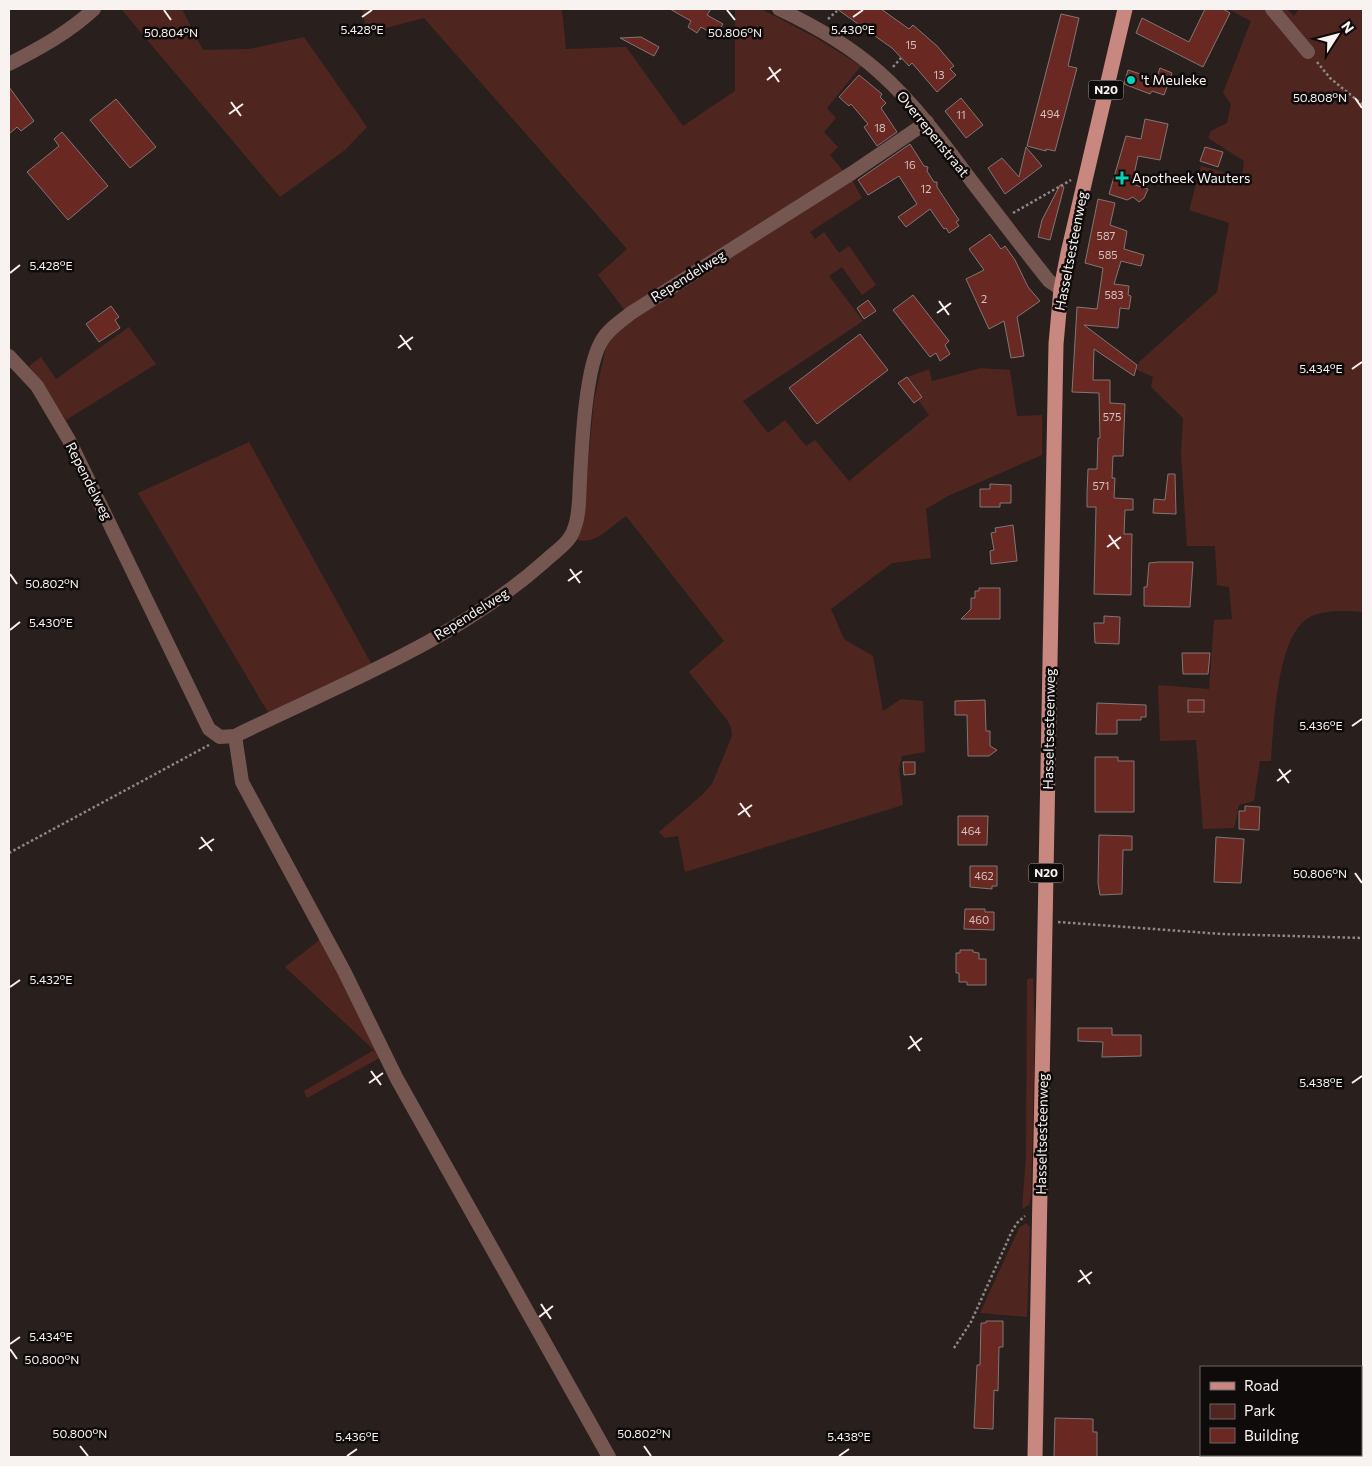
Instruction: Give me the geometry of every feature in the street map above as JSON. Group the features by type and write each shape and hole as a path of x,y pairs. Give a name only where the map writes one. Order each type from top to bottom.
{"main road":[{"name":"Hasseltsesteenweg","path":"1035,1457 1056,344 1061,289 1125,9"}],"street":[{"path":"9,64 72,29 94,9"},
{"name":"Overrepenstraat","path":"779,9 821,29 859,56 890,82 927,122 1049,281 1061,289"},
{"path":"1272,9 1308,52"},
{"name":"Rependelweg","path":"9,356 37,386 69,440 209,729 220,737 235,736 385,665 480,611 529,575 566,542 574,530 578,509 588,394 600,342 609,330 631,313 852,173 927,122"},
{"path":"235,736 242,782 344,971 397,1079 609,1457"}],"path":[{"path":"827,20 837,11"},
{"path":"1308,52 1330,78 1363,105"},
{"path":"893,67 901,58"},
{"path":"1001,220 1087,171"},
{"path":"9,853 220,737"},
{"path":"1046,922 1222,934 1363,938"},
{"path":"954,1348 971,1322 1017,1222 1040,1208"}],"green space":[{"path":"121,9 182,9 203,50 249,49 304,37 367,127 345,150 280,197"},
{"path":"362,9 562,9 566,49 626,47 683,126 735,91 735,9 761,9 815,37 861,66 827,108 836,118 824,132 838,147 830,155 844,172 626,312 598,275 627,249 424,18 367,33"},
{"path":"1228,9 1287,9 1294,16 1299,9 1363,9 1363,612 1336,611 1316,614 1299,627 1290,642 1279,683 1271,761 1260,761 1254,801 1239,805 1234,828 1203,829 1196,740 1160,741 1158,685 1209,689 1214,620 1232,619 1229,587 1217,585 1215,546 1187,546 1181,454 1183,418 1151,387 1153,377 1137,370 1139,362 1217,292 1229,223 1189,210 1201,166 1242,177 1244,161 1208,138 1211,131 1227,123 1231,104 1223,93 1251,21"},
{"path":"851,178 862,198 810,232 815,239 824,232 839,253 849,246 876,285 862,295 842,267 829,276 863,321 743,401 768,433 785,420 806,446 815,440 849,481 929,415 903,379 929,369 932,381 981,368 1010,370 1017,416 1042,415 1042,455 948,496 926,509 931,558 892,563 831,609 844,639 873,656 883,711 901,699 923,701 925,752 902,756 899,768 903,805 685,872 678,836 665,838 659,832 712,784 732,736 731,727 727,720 689,672 724,641 626,516 596,538 583,541 576,539 583,518 594,400 606,348 611,337 622,326"},
{"path":"129,327 156,364 66,420 29,366 41,357 56,379"},
{"path":"249,442 373,667 269,714 138,493"},
{"path":"322,938 383,1056 307,1098 304,1091 374,1050 285,967"},
{"path":"1033,978 1035,1032 1031,1197 1029,1205 1022,1209 1026,1157 1027,979"},
{"path":"1026,1223 1030,1227 1027,1317 980,1313 1019,1228"}],"building":[{"path":"670,9 711,9 707,15 723,24 716,36 701,27 697,33 688,27 691,21"},
{"path":"837,9 881,9 909,29 913,25 937,46 954,66 950,69 956,75 937,92 912,63 909,66 892,48"},
{"path":"1205,9 1223,9 1230,13 1203,67 1136,33 1142,18 1189,42"},
{"path":"1061,14 1079,18 1068,66 1077,68 1055,151 1046,149 1046,151 1027,146"},
{"path":"641,37 659,47 654,56 620,38"},
{"path":"1160,68 1172,73 1164,95 1152,91 1150,94 1124,84 1128,70 1156,79"},
{"path":"859,75 882,94 880,97 886,103 881,108 897,132 877,146 864,127 868,124 851,104 849,106 839,97"},
{"path":"9,87 34,121 21,131 17,127 9,134"},
{"path":"961,98 983,125 966,138 945,111"},
{"path":"116,99 156,147 130,168 90,120"},
{"path":"1145,119 1168,124 1160,160 1138,156 1132,184 1148,189 1144,198 1139,202 1133,197 1127,200 1109,194 1126,136 1141,139"},
{"path":"62,132 108,186 68,220 27,172 59,146 54,139"},
{"path":"910,144 924,166 928,167 927,171 934,182 937,182 937,187 959,220 956,222 959,226 949,233 930,209 906,227 898,217 917,204 899,176 868,195 858,180"},
{"path":"1026,147 1042,166 1005,194 988,168 1002,158 1019,177"},
{"path":"1205,147 1223,152 1218,167 1200,161"},
{"path":"1060,185 1064,187 1050,240 1038,237 1042,220"},
{"path":"1098,199 1115,203 1110,225 1127,231 1124,249 1144,255 1141,266 1121,261 1114,284 1129,286 1128,295 1131,296 1129,309 1120,308 1118,328 1084,325 1137,365 1134,376 1094,349 1093,380 1110,380 1110,403 1125,404 1123,456 1113,456 1112,478 1115,478 1114,498 1133,499 1133,510 1125,510 1124,534 1132,534 1131,595 1094,594 1096,507 1087,507 1087,493 1088,469 1097,469 1098,438 1100,438 1099,393 1072,392 1077,307 1097,309 1103,268 1085,263"},
{"path":"990,234 1001,249 1005,246 1015,260 1028,287 1040,301 1017,317 1024,356 1011,358 1004,321 989,329 966,279 984,270 969,249"},
{"path":"913,295 949,341 945,345 950,354 940,361 936,353 930,357 893,310"},
{"path":"868,300 876,311 864,319 857,308"},
{"path":"111,306 119,317 115,320 120,328 99,342 86,324"},
{"path":"860,334 888,370 817,424 789,388"},
{"path":"907,377 922,397 914,403 898,383"},
{"path":"1168,474 1175,474 1176,514 1153,513 1154,499 1165,500"},
{"path":"990,484 1011,485 1011,503 1000,503 1000,507 980,507 980,489 990,489"},
{"path":"1013,525 1017,561 991,564 990,551 994,550 991,533 996,532 995,528"},
{"path":"1193,562 1190,607 1144,606 1144,587 1147,587 1149,563"},
{"path":"979,588 1000,588 1000,619 961,619 971,609 971,598 975,598 975,591 979,591"},
{"path":"1104,616 1120,617 1119,644 1095,643 1094,623 1104,623"},
{"path":"1182,653 1210,653 1208,674 1183,674"},
{"path":"985,700 986,731 990,731 990,746 997,750 989,756 968,756 967,715 955,715 955,701"},
{"path":"1188,700 1204,700 1204,712 1188,712"},
{"path":"1097,703 1146,705 1146,717 1141,717 1141,720 1117,720 1117,734 1096,734"},
{"path":"1095,757 1118,757 1118,761 1134,761 1134,812 1095,812"},
{"path":"903,762 915,762 915,774 904,775"},
{"path":"1245,806 1260,807 1259,830 1239,829 1239,811 1245,811"},
{"path":"958,816 988,816 987,845 958,845"},
{"path":"1099,835 1132,836 1132,850 1123,850 1122,894 1100,895 1098,883"},
{"path":"1216,837 1244,839 1241,883 1214,882"},
{"path":"970,866 997,866 997,886 992,886 992,889 970,887"},
{"path":"965,909 985,909 985,912 994,912 994,930 964,929"},
{"path":"960,950 973,950 973,952 979,953 979,959 986,959 986,985 967,985 967,982 959,982 959,973 956,973 956,953 960,953"},
{"path":"1078,1028 1112,1028 1112,1035 1141,1035 1141,1056 1102,1057 1103,1042 1078,1041"},
{"path":"986,1321 1003,1321 1003,1347 999,1347 998,1391 994,1390 993,1429 974,1428 977,1365 980,1365 981,1323 986,1323"},
{"path":"1055,1418 1093,1419 1093,1432 1097,1432 1097,1457 1054,1457"}],"place":[{"name":"'t Meuleke","path":"1131,80"},
{"name":"Apotheek Wauters","path":"1122,178"}]}
